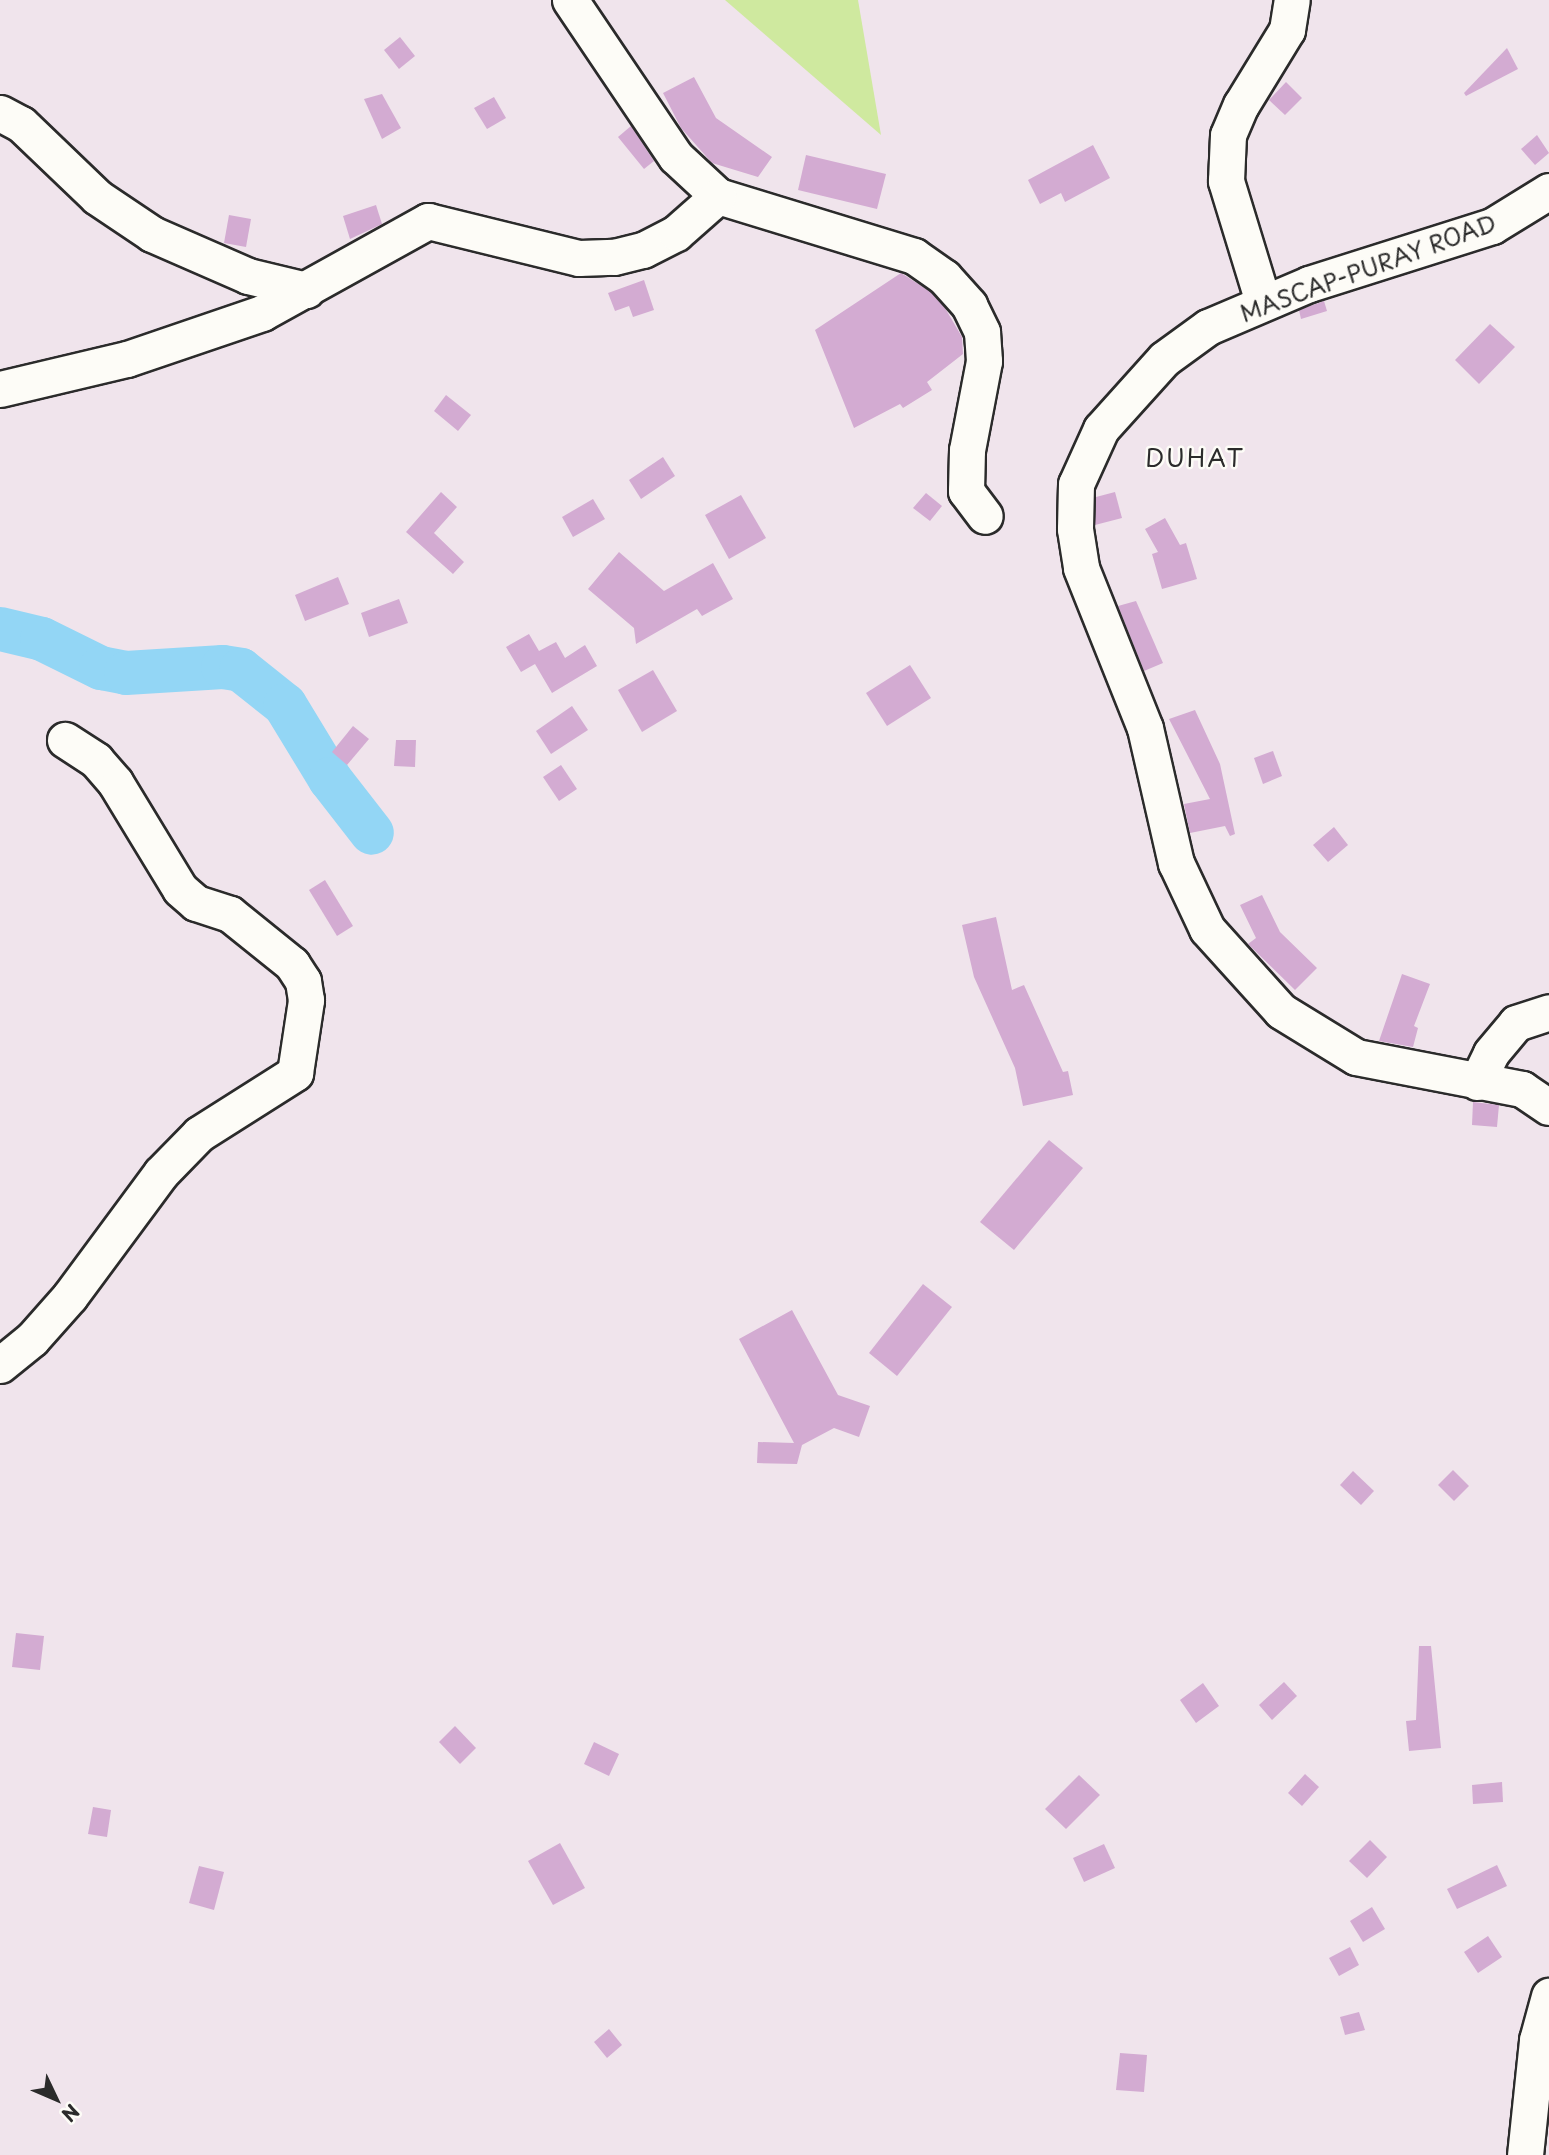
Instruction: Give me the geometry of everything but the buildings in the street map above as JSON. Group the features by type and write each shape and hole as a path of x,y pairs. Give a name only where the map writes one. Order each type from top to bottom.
{"street":[{"path":"570,0 676,157 718,196 914,256 944,277 969,305 982,332 984,361 967,450 966,492 985,516"},
{"path":"1263,302 1227,181 1228,135 1287,30 1292,0"},
{"path":"0,113 21,124 97,198 152,234 248,276 306,290"},
{"name":"MASCAP-PURAY ROAD","path":"1549,191 1492,226 1263,302 1208,327 1164,359 1101,429 1076,484 1075,529 1081,568 1146,728 1176,863 1207,929 1281,1011 1356,1057 1522,1089 1549,1107"},
{"path":"0,389 127,359 262,313 428,220 579,258 614,257 643,250 676,233 718,196"},
{"path":"0,1365 32,1339 71,1296 161,1173 199,1134 295,1073 306,1000 303,981 292,964 230,914 196,903 180,889 115,782 96,760 65,740"},
{"path":"1477,1082 1491,1053 1516,1023 1549,1012"},
{"path":"1525,2155 1538,2040 1549,1996"}],"green space":[{"path":"725,0 858,0 881,135"}],"waterway":[{"path":"0,629 42,639 101,668 126,673 223,667 241,670 285,705 330,779 372,833"}],"district":[{"name":"DUHAT","path":"1195,458"}]}
